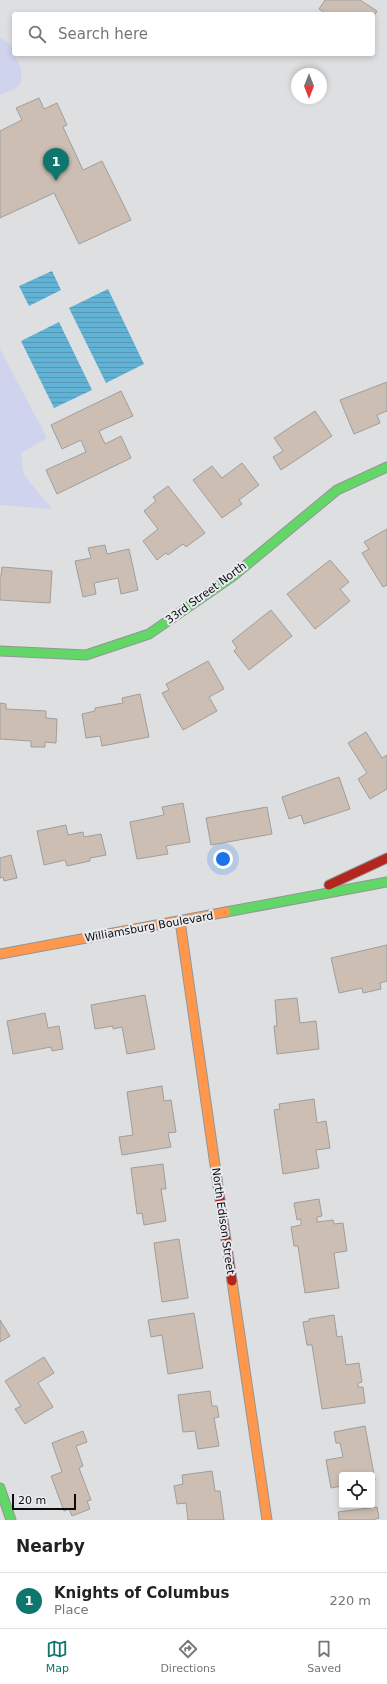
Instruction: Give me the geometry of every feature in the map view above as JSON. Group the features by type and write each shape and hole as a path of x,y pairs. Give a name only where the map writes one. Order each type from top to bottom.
{"street":[{"name":"33rd Street North","path":"0,651 86,655 150,634 233,576 337,490 387,467"},
{"name":"Williamsburg Boulevard","path":"297,900 387,858"},
{"name":"Williamsburg Boulevard","path":"0,954 297,900 387,882"},
{"name":"North Edison Street","path":"180,921 267,1520"},
{"path":"0,1488 11,1520"}],"shaded area":[{"path":"0,38 10,44 12,49 12,56 15,56 21,69 21,83 16,88 0,95"},
{"path":"0,349 47,438 21,453 24,475 52,509 0,505"}],"water":[{"path":"52,271 61,290 29,306 19,286"},
{"path":"108,289 144,364 106,383 69,308"},
{"path":"59,322 92,390 54,408 21,341"}],"building":[{"path":"325,0 360,0 377,11 375,14 375,12 324,12 319,9"},
{"path":"39,98 44,109 57,103 67,125 63,127 83,170 102,161 131,220 79,244 54,193 0,218 0,131 22,120 16,108"},
{"path":"387,382 387,411 377,415 380,423 354,434 340,400"},
{"path":"121,391 133,416 99,431 105,444 121,436 131,458 57,494 46,470 86,452 81,440 62,449 51,425"},
{"path":"315,411 332,436 281,470 273,457 283,451 274,438"},
{"path":"242,463 259,485 239,500 242,504 222,518 193,480 212,466 222,478"},
{"path":"168,486 205,533 186,547 183,544 168,555 166,553 157,560 143,541 158,529 144,511 156,501 153,497"},
{"path":"387,529 387,585 383,587 362,553 369,549 364,542"},
{"path":"105,545 107,554 129,549 138,590 121,594 118,578 94,583 96,594 83,597 75,561 91,558 88,548"},
{"path":"330,560 349,582 340,589 350,601 315,629 287,594"},
{"path":"2,567 52,571 50,603 0,600 0,576"},
{"path":"271,610 292,636 249,670 234,651 237,648 232,641"},
{"path":"208,661 224,689 209,697 217,711 183,730 162,693 169,690 166,684"},
{"path":"140,694 149,737 102,746 100,736 86,738 82,714 95,711 95,708 123,703 122,698"},
{"path":"0,703 6,704 6,709 46,711 46,718 57,719 56,743 45,742 45,747 31,747 31,741 0,739"},
{"path":"366,732 382,758 387,755 387,789 370,799 358,779 367,773 348,743"},
{"path":"339,777 350,809 304,824 301,815 289,819 282,797"},
{"path":"183,803 190,842 166,846 168,854 137,859 130,822 164,815 162,807"},
{"path":"267,807 272,834 211,845 206,818"},
{"path":"66,825 68,835 83,832 84,837 101,834 106,855 90,858 90,861 67,866 65,860 44,865 37,831"},
{"path":"11,855 17,878 4,881 3,877 0,878 0,858"},
{"path":"387,945 387,981 380,983 381,989 363,993 362,988 339,993 331,958"},
{"path":"145,995 155,1049 127,1054 122,1027 113,1029 113,1026 95,1029 91,1005"},
{"path":"297,998 300,1023 316,1021 319,1049 277,1054 274,1026 277,1026 275,1000"},
{"path":"45,1013 48,1028 59,1026 63,1049 52,1051 51,1047 13,1054 7,1021"},
{"path":"162,1086 164,1101 171,1100 176,1132 168,1133 171,1147 122,1155 119,1137 133,1135 127,1092"},
{"path":"314,1099 317,1123 326,1121 330,1148 316,1150 319,1168 283,1174 274,1110 280,1109 279,1104"},
{"path":"163,1164 166,1189 161,1189 166,1221 144,1225 142,1213 137,1214 131,1168"},
{"path":"319,1199 322,1216 317,1217 317,1222 333,1220 334,1224 343,1223 347,1251 334,1253 339,1288 305,1293 298,1246 294,1246 291,1227 301,1225 301,1219 297,1220 294,1203"},
{"path":"179,1239 188,1298 162,1302 154,1243"},
{"path":"194,1313 203,1368 168,1374 162,1335 151,1337 148,1320"},
{"path":"334,1315 337,1337 342,1336 346,1365 359,1363 362,1382 358,1383 358,1387 363,1387 365,1403 322,1409 312,1345 307,1345 303,1322 309,1321 309,1319"},
{"path":"0,1320 10,1336 0,1342"},
{"path":"44,1357 54,1373 38,1383 53,1407 25,1424 15,1409 21,1406 5,1381"},
{"path":"210,1391 212,1406 217,1406 219,1417 214,1418 219,1446 198,1449 195,1431 183,1432 178,1395"},
{"path":"365,1426 374,1472 339,1472 339,1487 331,1488 326,1460 343,1457 340,1443 336,1443 334,1432"},
{"path":"83,1431 87,1442 76,1446 83,1466 79,1468 91,1500 87,1501 90,1509 72,1516 69,1509 64,1511 51,1476 62,1472 52,1443"},
{"path":"212,1471 215,1491 220,1491 224,1520 188,1520 186,1503 177,1504 174,1486 183,1484 182,1475"},
{"path":"377,1507 379,1518 372,1520 339,1520 338,1512"}],"traffic: fast":[{"path":"0,651 86,655 149,634 233,576 337,490 387,467"},
{"path":"226,912 387,882"},
{"path":"0,1488 11,1520"}],"traffic: slow":[{"path":"0,954 226,912"},
{"path":"180,921 217,1179"},
{"path":"232,1281 267,1520"}],"traffic: jam":[{"path":"329,885 387,858"},
{"path":"217,1179 232,1281"}],"place":[{"name":"Knights of Columbus","path":"56,181"}]}
